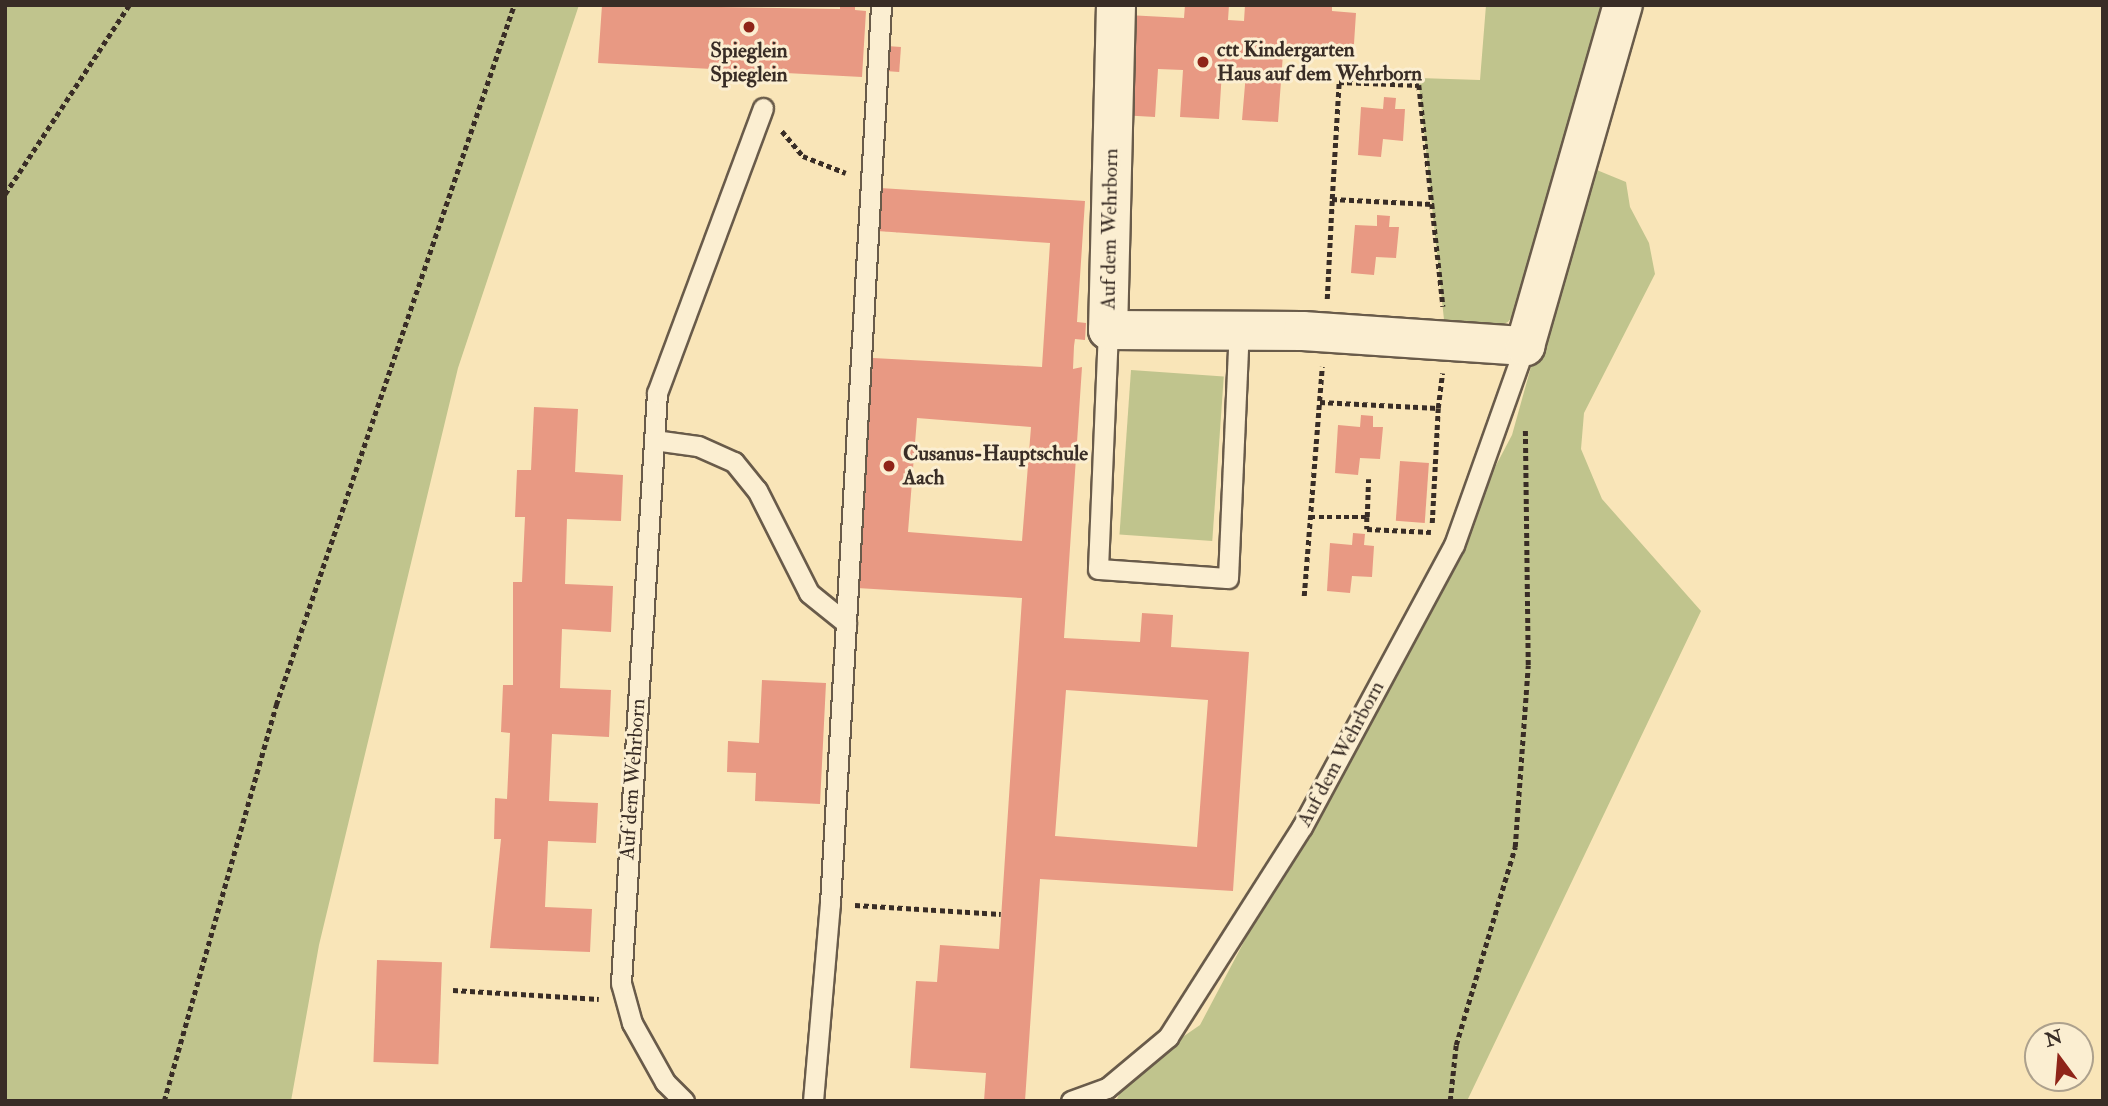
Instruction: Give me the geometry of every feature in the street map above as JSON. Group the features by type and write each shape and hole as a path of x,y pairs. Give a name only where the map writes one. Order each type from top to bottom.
{"street":[{"name":"Auf dem Wehrborn","path":"1116,5 1108,330 1239,330 1525,346 1623,5"}],"lane":[{"path":"813,1101 830,904 873,184 881,5"},
{"name":"Auf dem Wehrborn","path":"684,1101 665,1082 624,1000 621,983 657,393 763,108"},
{"path":"1108,330 1098,569 1228,578 1239,330"},
{"name":"Auf dem Wehrborn","path":"1071,1101 1107,1088 1168,1037 1302,827 1454,545 1525,346"},
{"path":"654,440 698,446 734,462 757,490 809,593 846,623"}],"path":[{"path":"5,194 129,5"},
{"path":"164,1101 276,705 514,5"},
{"path":"1332,199 1339,82 1419,85 1432,204"},
{"path":"763,108 803,156 873,184"},
{"path":"1368,479 1367,529 1431,532 1438,408"},
{"path":"1450,1101 1456,1045 1515,847 1528,665 1525,415"},
{"path":"1310,517 1367,517"},
{"path":"830,904 1002,914"},
{"path":"453,990 624,1000"}],"green space":[{"path":"5,5 579,5 458,368 319,945 291,1101 5,1101"},
{"path":"1486,5 1606,5 1520,307 1508,322 1486,332 1445,329 1419,78 1480,80"},
{"path":"1587,166 1626,182 1630,207 1649,243 1655,274 1584,413 1581,449 1602,499 1701,611 1467,1101 1116,1101 1129,1074 1200,1025 1512,435"},
{"path":"1131,370 1224,376 1212,541 1119,535"}],"building":[{"path":"602,5 840,9 840,5 855,5 855,10 866,11 862,77 598,63"},
{"name":"ctt Kindergarten Haus auf dem Wehrborn","path":"1185,5 1229,5 1228,20 1244,21 1245,5 1332,5 1332,11 1356,13 1353,59 1283,54 1278,122 1242,120 1246,73 1222,71 1219,119 1180,117 1183,70 1158,69 1155,117 1120,115 1127,15 1184,18"},
{"path":"887,46 901,47 899,72 885,71"},
{"path":"1384,97 1396,98 1395,109 1405,109 1403,141 1383,139 1381,157 1358,155 1361,107 1383,109"},
{"path":"880,188 1085,201 1077,322 1086,323 1085,340 1075,339 1074,346 1073,369 1082,367 1064,638 1140,642 1142,613 1173,615 1171,647 1249,652 1233,891 1040,879 1025,1101 984,1101 986,1073 910,1068 916,981 937,982 940,945 999,949 1022,598 857,588 873,358 1042,367 1050,243 877,231","holes":["917,418 1031,427 1022,541 908,532","1066,690 1208,700 1197,847 1055,836"]},
{"path":"1377,215 1390,216 1389,227 1399,227 1396,258 1376,257 1374,275 1351,273 1355,225 1377,226"},
{"path":"534,407 578,409 575,472 623,475 621,521 567,519 565,584 613,586 611,632 562,629 560,688 611,690 609,737 552,734 549,801 598,803 596,843 548,841 545,907 592,909 590,952 490,948 501,839 494,839 495,798 507,799 510,733 501,732 503,685 513,685 513,582 522,582 525,517 515,517 517,470 531,470"},
{"path":"1361,415 1373,416 1373,427 1383,427 1380,459 1360,458 1358,475 1335,473 1338,425 1360,427"},
{"path":"1400,461 1429,463 1425,523 1396,521"},
{"path":"1353,533 1365,534 1364,545 1374,546 1372,577 1352,576 1350,593 1327,591 1330,543 1352,545"},
{"path":"762,680 826,683 820,804 755,801 756,773 727,772 728,741 759,743"},
{"path":"377,960 442,962 438,1064 373,1062"}],"place":[{"name":"Spieglein Spieglein","path":"749,27"},
{"name":"ctt Kindergarten Haus auf dem Wehrborn","path":"1203,62"},
{"name":"Cusanus-Hauptschule Aach","path":"889,466"}]}
